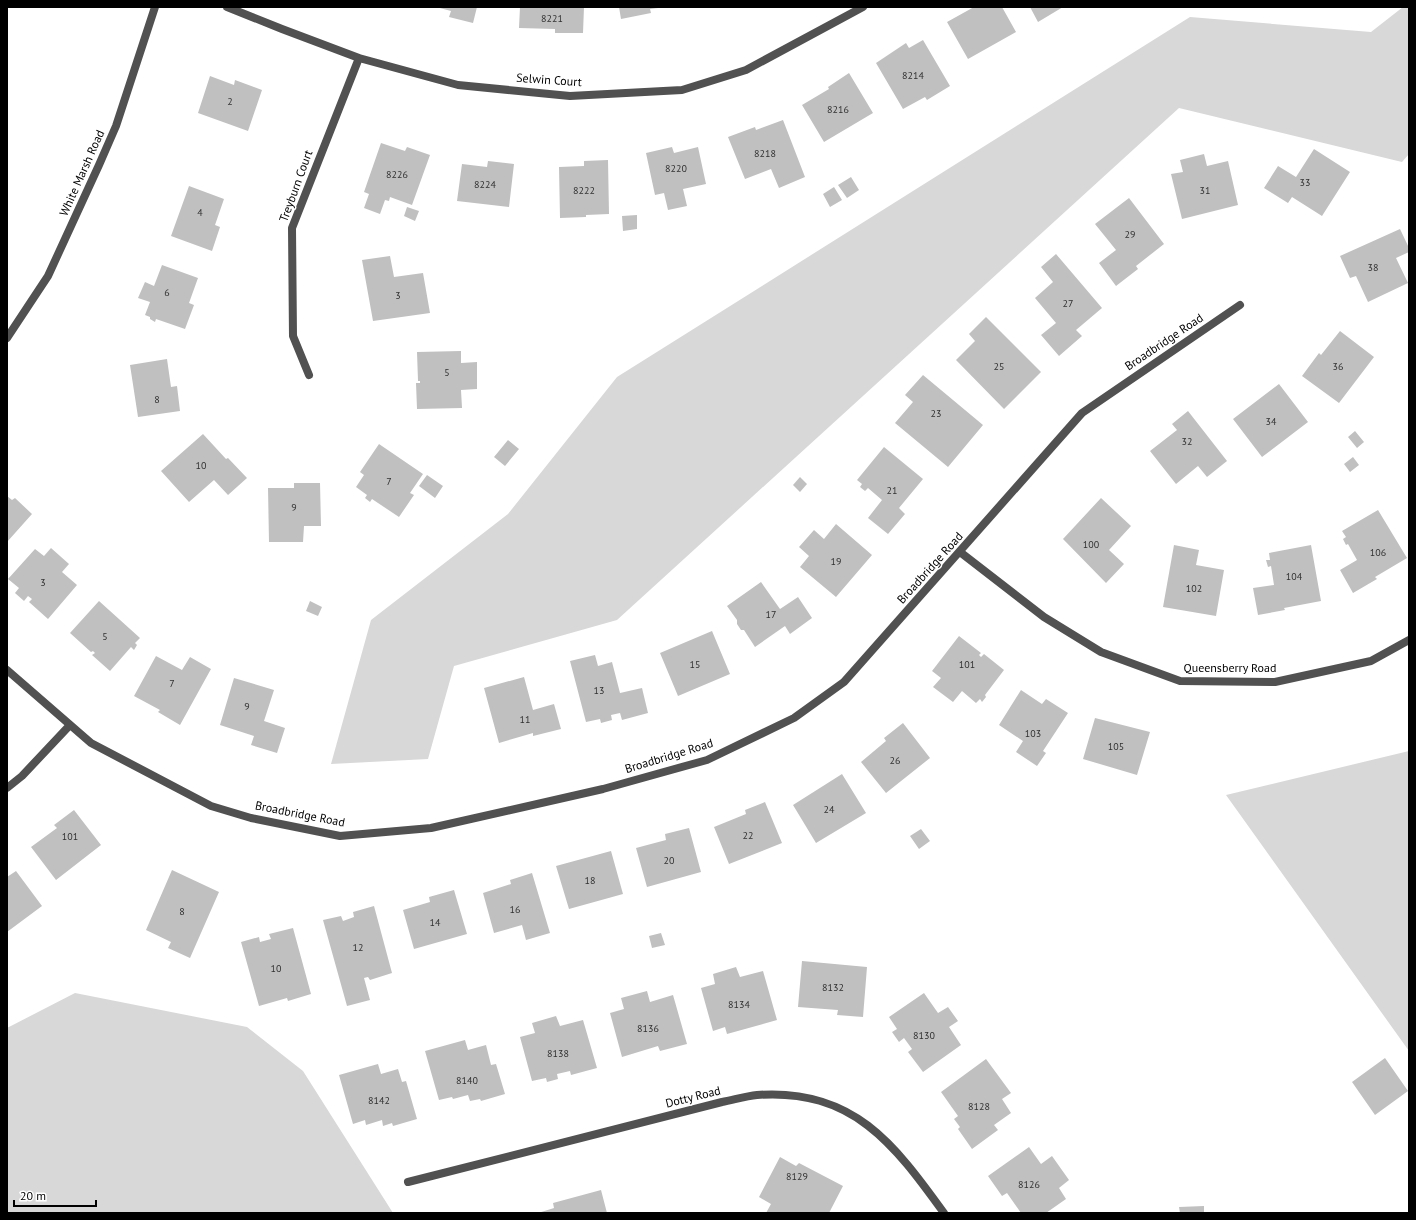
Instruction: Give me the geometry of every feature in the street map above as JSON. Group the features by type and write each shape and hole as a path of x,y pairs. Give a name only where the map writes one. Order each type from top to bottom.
{"street":[{"name":"White Marsh Road","path":"7,338 48,276 99,165 116,126 155,7"},
{"name":"Selwin Court","path":"227,7 359,58 458,85 570,96 682,90 746,70 863,7"},
{"name":"Treyburn Court","path":"310,374 293,336 292,228 359,58"},
{"name":"Broadbridge Road","path":"7,670 91,743 211,806 244,816 340,836 431,828 603,789 707,760 794,718 844,682 1082,413 1240,305"},
{"name":"Queensberry Road","path":"960,552 1044,617 1101,652 1180,681 1275,682 1371,661 1409,640"},
{"path":"7,788 22,776 70,725"},
{"name":"Dotty Road","path":"408,1182 722,1102 757,1095 790,1096 822,1101 847,1112 869,1126 890,1145 915,1173 944,1213"}],"shaded area":[{"path":"1403,7 1409,7 1409,154 1402,162 1179,108 617,620 454,666 428,759 331,764 371,620 508,514 617,377 1190,17 1371,32"},
{"path":"1409,751 1409,1051 1226,795"},
{"path":"75,993 247,1027 303,1071 393,1213 7,1213 7,1028"}],"building":[{"path":"436,7 477,7 473,23 449,17 451,11"},
{"path":"520,7 584,7 583,33 555,33 555,29 519,28"},
{"path":"619,7 658,8 650,9 651,13 621,19"},
{"path":"974,7 1002,7 1016,32 968,59 947,22"},
{"path":"1030,7 1063,7 1038,22"},
{"path":"923,40 950,86 927,100 925,97 903,109 876,63 906,43 909,48"},
{"path":"849,73 873,113 824,142 802,105 829,89 828,87"},
{"path":"210,76 234,85 235,80 262,90 248,131 198,113"},
{"path":"783,120 805,177 779,188 771,169 745,179 728,137 755,127 756,130"},
{"path":"381,143 405,151 407,147 430,155 412,205 390,197 389,201 385,200 380,214 364,208 369,194 364,192"},
{"path":"672,147 674,153 698,147 706,184 683,189 687,206 668,210 664,193 655,195 646,153"},
{"path":"1314,149 1350,172 1322,216 1292,197 1288,203 1264,188 1278,166 1296,177"},
{"path":"1204,154 1207,166 1228,161 1238,205 1182,219 1171,174 1183,172 1180,160"},
{"path":"608,160 609,214 560,218 559,167 584,166 584,161"},
{"path":"488,161 514,164 509,207 457,201 462,164 487,167"},
{"path":"851,177 859,190 847,198 838,185"},
{"path":"189,186 224,199 215,225 220,227 212,251 171,236"},
{"path":"834,187 842,200 830,207 823,194"},
{"path":"1129,198 1164,244 1136,266 1138,269 1116,286 1099,263 1116,250 1095,224"},
{"path":"407,207 419,211 415,221 404,216"},
{"path":"637,215 637,229 623,231 622,216"},
{"path":"1400,229 1409,248 1409,252 1396,258 1408,283 1368,302 1356,276 1350,278 1340,256"},
{"path":"1056,254 1102,308 1076,330 1082,336 1059,356 1041,335 1056,323 1035,298 1053,282 1041,267"},
{"path":"390,256 394,277 423,273 430,313 373,321 362,260"},
{"path":"162,265 198,278 189,303 194,305 185,329 156,319 155,322 150,319 150,317 145,315 150,302 138,298 145,282 154,286"},
{"path":"986,317 1041,372 1004,409 956,360 975,341 969,334"},
{"path":"1340,331 1374,357 1339,403 1302,376 1319,353 1321,355"},
{"path":"461,351 461,363 477,362 477,389 461,390 462,408 417,409 416,383 420,383 420,381 418,381 417,352"},
{"path":"167,359 171,387 177,386 180,411 138,417 130,365"},
{"path":"923,375 983,425 948,467 895,423 913,402 905,395"},
{"path":"1279,384 1308,422 1262,457 1233,419"},
{"path":"1188,411 1227,461 1207,477 1198,466 1176,484 1150,451 1177,430 1172,424"},
{"path":"1355,431 1364,442 1357,448 1348,437"},
{"path":"203,434 226,459 228,458 247,478 228,495 214,480 189,502 161,471"},
{"path":"508,440 519,449 505,466 494,457"},
{"path":"379,444 423,474 410,493 414,495 399,517 372,499 370,502 365,498 367,495 356,487 364,475 360,472"},
{"path":"884,447 923,479 899,508 905,514 888,534 868,518 882,500 868,488 865,491 860,487 862,484 857,480"},
{"path":"1353,457 1359,465 1350,472 1344,464"},
{"path":"427,475 443,486 435,498 419,486"},
{"path":"800,477 807,484 800,492 793,485"},
{"path":"294,483 320,483 321,526 304,526 303,542 269,542 268,488 294,488"},
{"path":"7,496 12,500 15,498 32,514 7,542"},
{"path":"1101,498 1131,526 1109,550 1124,564 1106,583 1063,539"},
{"path":"1378,510 1407,558 1375,577 1377,579 1353,593 1340,570 1357,560 1348,544 1346,545 1343,539 1346,537 1342,531"},
{"path":"836,524 872,555 836,597 800,567 809,556 799,547 814,530 824,539"},
{"path":"1174,545 1199,550 1196,565 1224,570 1216,616 1163,607"},
{"path":"1311,545 1321,601 1258,615 1253,588 1274,585 1271,566 1268,567 1266,560 1270,560 1269,553"},
{"path":"51,548 69,564 62,572 77,585 48,619 29,602 32,599 28,596 24,601 15,593 19,588 8,579 35,549 44,556"},
{"path":"761,582 780,609 798,597 812,618 790,634 785,626 755,647 744,630 741,630 737,624 737,620 727,606"},
{"path":"99,601 140,638 135,643 137,645 134,650 131,647 110,671 92,655 95,653 93,651 91,652 70,633"},
{"path":"310,601 322,607 318,616 306,611"},
{"path":"712,631 730,674 678,696 660,653"},
{"path":"959,636 981,653 979,655 981,657 984,654 1004,670 985,695 986,697 982,702 980,699 976,703 962,691 953,702 933,687 941,678 932,671"},
{"path":"595,655 598,666 612,662 620,693 642,688 648,713 622,720 620,713 611,715 612,720 601,723 600,719 586,722 570,661"},
{"path":"156,656 182,670 190,657 211,669 180,725 158,712 160,710 134,696"},
{"path":"524,677 533,710 554,704 561,729 533,736 533,733 499,743 484,688"},
{"path":"234,678 274,690 264,721 285,728 277,753 251,745 254,736 220,725"},
{"path":"1021,690 1042,704 1046,699 1068,713 1043,751 1046,753 1037,766 1016,752 1023,741 999,725"},
{"path":"1095,718 1150,732 1137,775 1083,759"},
{"path":"903,723 930,758 886,793 861,762 886,741 884,738"},
{"path":"842,774 866,813 816,843 793,805"},
{"path":"765,802 782,843 729,864 714,827 746,814 745,810"},
{"path":"74,810 101,845 56,880 31,847 57,828 54,825"},
{"path":"689,828 701,872 647,887 636,848 666,840 665,834"},
{"path":"921,829 930,841 919,849 910,836"},
{"path":"611,851 623,894 569,909 556,866"},
{"path":"172,870 219,892 190,958 168,948 171,942 146,930"},
{"path":"16,871 42,906 7,932 7,877"},
{"path":"532,873 550,933 526,940 522,925 494,933 483,893 511,884 510,880"},
{"path":"454,890 467,934 414,949 403,910 430,902 429,897"},
{"path":"374,906 392,973 370,980 368,977 364,978 370,1000 347,1006 323,920 341,916 343,921 354,917 353,912"},
{"path":"293,928 311,994 288,1001 287,998 259,1006 241,942 259,937 260,942 271,939 269,934"},
{"path":"661,933 665,945 652,948 649,936"},
{"path":"802,961 867,967 863,1017 837,1015 838,1010 798,1007"},
{"path":"736,967 740,977 763,971 777,1020 727,1034 725,1027 713,1031 701,988 715,984 713,974"},
{"path":"647,991 650,1002 673,995 687,1044 660,1051 658,1046 622,1057 610,1013 624,1009 621,998"},
{"path":"924,993 938,1013 948,1007 958,1021 949,1027 961,1045 923,1072 908,1052 912,1049 904,1038 899,1042 892,1032 897,1029 889,1017"},
{"path":"556,1016 560,1026 583,1020 597,1068 571,1075 570,1071 557,1074 558,1079 547,1082 546,1078 532,1081 520,1037 535,1033 532,1023"},
{"path":"465,1040 468,1050 486,1045 491,1065 496,1064 505,1094 481,1101 480,1099 470,1101 468,1095 453,1099 452,1097 439,1100 425,1051"},
{"path":"1385,1058 1408,1091 1375,1115 1352,1082"},
{"path":"986,1059 1011,1093 1002,1099 1011,1113 994,1125 998,1130 972,1149 958,1129 960,1127 954,1119 958,1116 941,1092"},
{"path":"378,1064 381,1074 398,1069 402,1082 406,1081 417,1119 393,1126 392,1123 383,1126 382,1120 366,1125 365,1120 353,1124 339,1075"},
{"path":"1029,1147 1041,1164 1052,1156 1069,1180 1059,1188 1066,1199 1046,1213 1021,1213 1007,1193 1002,1196 988,1176"},
{"path":"780,1157 796,1166 799,1163 843,1186 829,1213 766,1213 771,1204 759,1197"},
{"path":"601,1190 607,1213 538,1213 554,1208 553,1203"},
{"path":"1204,1206 1204,1213 1180,1213 1179,1207"}]}
